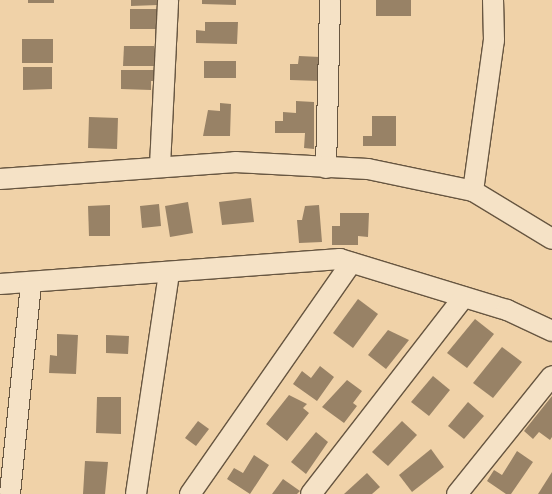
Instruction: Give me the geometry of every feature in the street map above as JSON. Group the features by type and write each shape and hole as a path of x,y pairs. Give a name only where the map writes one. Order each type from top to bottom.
{"street":[{"path":"160,166 168,0"},
{"path":"326,168 330,0"},
{"path":"474,191 494,40 493,0"},
{"path":"0,179 78,176 160,166 235,162 407,175 474,191 552,239"},
{"path":"0,284 31,284 340,259 507,310 552,331"},
{"path":"190,494 351,263"},
{"path":"136,494 169,272"},
{"path":"10,494 31,284"},
{"path":"311,494 464,297"},
{"path":"457,494 552,376"}],"building":[{"path":"28,0 54,0 54,3 28,3"},
{"path":"131,0 158,0 158,5 131,6"},
{"path":"202,0 236,0 236,5 202,4"},
{"path":"376,0 411,0 411,16 376,16"},
{"path":"130,9 159,9 159,29 130,29"},
{"path":"205,22 238,22 237,44 196,43 196,30 205,31"},
{"path":"22,39 53,39 53,63 22,63"},
{"path":"124,46 154,46 154,66 123,66"},
{"path":"299,56 320,57 320,81 290,80 290,64 298,64"},
{"path":"204,61 236,61 236,78 204,78"},
{"path":"23,67 52,67 52,89 23,90"},
{"path":"121,70 159,70 159,81 151,81 151,90 121,89"},
{"path":"296,101 314,102 314,149 304,148 305,133 275,133 275,121 283,121 283,112 296,113"},
{"path":"220,103 231,104 230,136 203,136 208,110 220,111"},
{"path":"372,116 396,116 396,146 363,146 363,136 372,136"},
{"path":"89,117 118,118 117,149 88,148"},
{"path":"251,198 254,222 222,225 219,202"},
{"path":"188,202 193,233 170,237 165,206"},
{"path":"159,204 161,226 142,228 140,206"},
{"path":"110,205 110,236 89,236 88,206"},
{"path":"319,205 322,242 299,243 297,220 302,220 305,206"},
{"path":"340,213 369,213 368,237 358,236 358,245 332,245 332,226 340,226"},
{"path":"358,299 378,314 353,348 333,333"},
{"path":"475,319 494,334 467,368 447,353"},
{"path":"388,330 409,340 386,369 368,355"},
{"path":"57,334 78,335 76,374 49,373 50,355 57,356"},
{"path":"106,335 129,336 128,354 106,353"},
{"path":"502,347 522,362 493,398 473,383"},
{"path":"320,366 334,377 317,401 293,384 302,371 311,378"},
{"path":"433,376 450,390 429,416 411,402"},
{"path":"347,380 362,391 353,403 357,406 344,423 322,407"},
{"path":"289,395 307,404 303,408 309,413 287,441 266,424"},
{"path":"552,396 552,437 550,440 539,432 533,439 524,431"},
{"path":"97,397 121,397 121,434 96,433"},
{"path":"468,402 484,416 464,439 448,426"},
{"path":"198,421 209,429 196,446 185,438"},
{"path":"402,421 417,435 388,466 372,452"},
{"path":"316,432 328,442 306,474 291,462"},
{"path":"431,449 444,467 412,492 399,475"},
{"path":"517,451 533,462 511,494 506,494 487,481 494,470 502,475"},
{"path":"254,455 269,465 250,494 227,479 234,468 243,473"},
{"path":"85,461 108,462 105,494 83,494"},
{"path":"552,472 552,494 538,494"},
{"path":"367,473 380,487 372,494 344,494"},
{"path":"283,479 300,491 297,494 272,494"}]}
